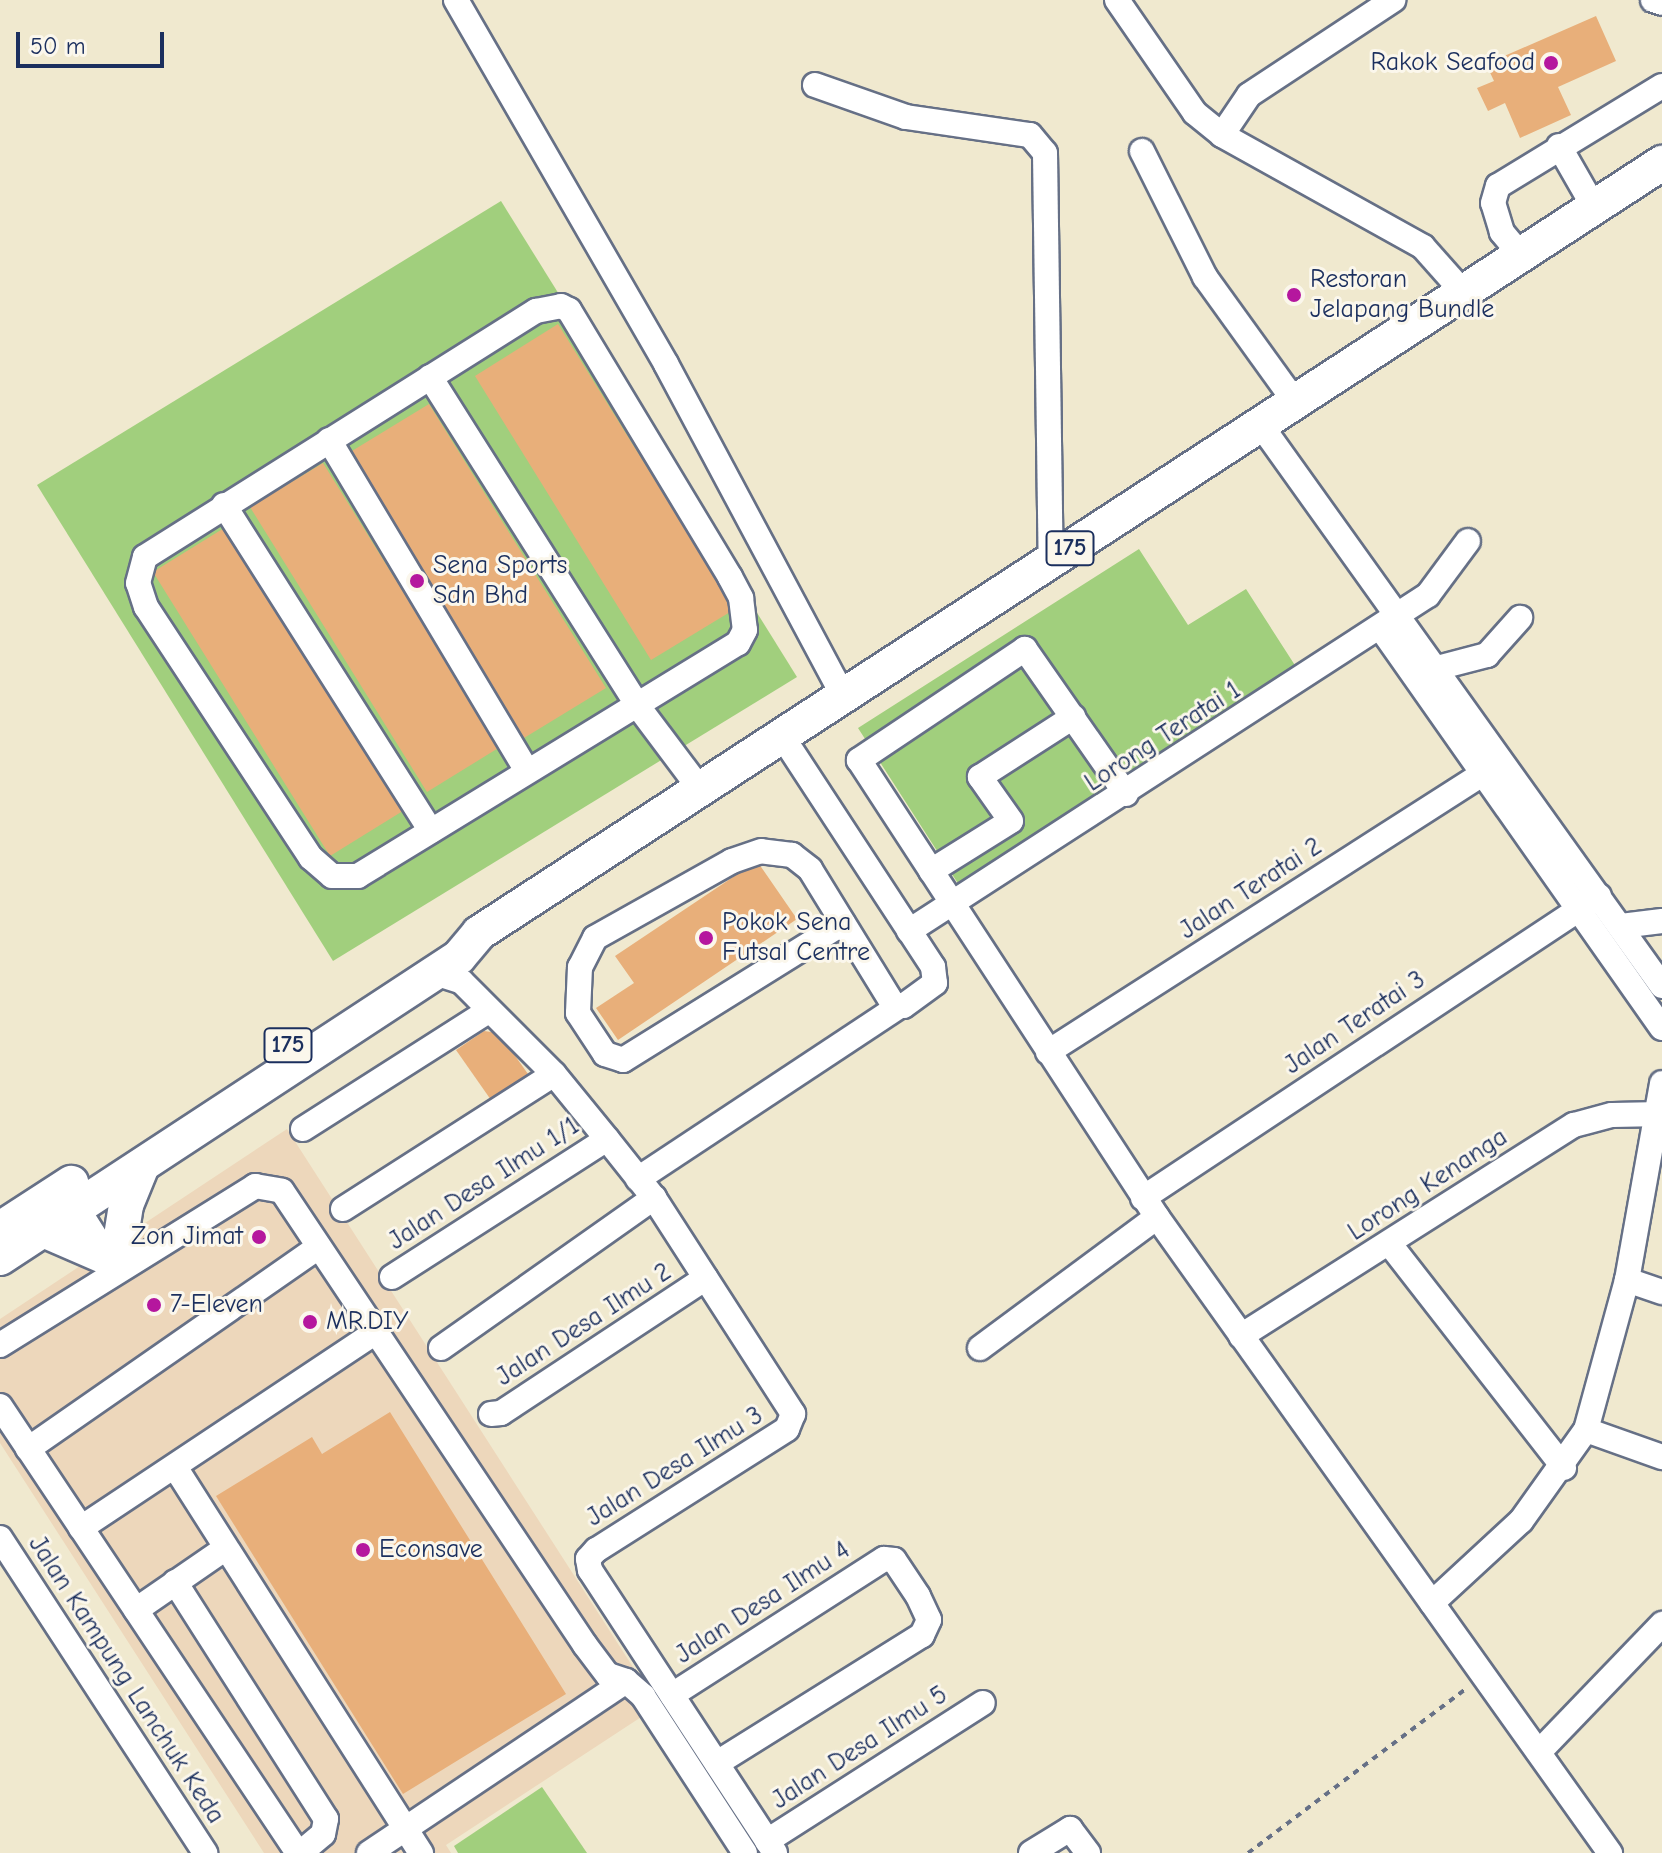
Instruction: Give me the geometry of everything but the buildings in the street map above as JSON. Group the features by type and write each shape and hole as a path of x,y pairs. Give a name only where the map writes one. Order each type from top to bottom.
{"highway":[{"name":"175","path":"0,1229 142,1166 459,961 700,789 1662,163"},
{"name":"175","path":"0,1258 43,1230 81,1193 454,937 459,961"},
{"path":"43,1230 111,1261 126,1205 142,1166"}],"street":[{"path":"456,0 666,364 843,696"},
{"path":"1117,0 1195,113 1222,135 1423,247 1463,292"},
{"path":"1222,135 1249,95 1393,0"},
{"path":"1653,0 1662,3"},
{"path":"815,85 906,117 1030,135 1045,153 1051,560"},
{"path":"1521,255 1502,232 1493,203 1495,189 1559,146 1662,86"},
{"path":"1559,146 1594,207"},
{"path":"1142,151 1205,277 1295,402"},
{"path":"544,307 569,310 730,577 745,617 738,643 358,876 344,879 323,871 146,607 138,583 145,557 430,377 544,307"},
{"path":"430,377 637,705 700,789"},
{"path":"1260,424 1390,620 1484,773 1576,910 1662,1028"},
{"path":"329,440 527,771"},
{"path":"224,505 431,831"},
{"name":"Lorong Teratai 1","path":"909,931 1126,794 1390,620 1441,583 1468,541"},
{"path":"1437,668 1487,655 1520,618"},
{"path":"1390,620 1437,668 1662,986"},
{"path":"1126,794 1025,649 859,760 1150,1208 1610,1853"},
{"path":"931,871 1011,821 980,777 1073,717"},
{"path":"638,1179 936,979 909,931 782,736"},
{"name":"Jalan Teratai 2","path":"1048,1052 1484,773"},
{"path":"843,923 623,1060 605,1054 578,1013 580,967 595,938 749,854 779,851 802,861 899,1006"},
{"name":"Jalan Teratai 3","path":"980,1348 1150,1208 1599,896"},
{"path":"1621,926 1662,921"},
{"path":"459,961 488,1011 554,1074 654,1198 706,1278"},
{"path":"303,1129 488,1011"},
{"path":"343,1209 554,1074"},
{"path":"1432,1603 1521,1521 1564,1468 1586,1430 1627,1280 1659,1114 1662,1083"},
{"name":"Lorong Kenanga","path":"1241,1336 1574,1125 1612,1115 1659,1114"},
{"name":"Jalan Desa Ilmu 1/1","path":"392,1277 607,1139"},
{"path":"111,1261 155,1249 261,1185 282,1191 597,1661 608,1675 626,1681 643,1696 745,1853"},
{"path":"81,1193 111,1261"},
{"path":"441,1348 654,1198"},
{"path":"1389,1243 1564,1468"},
{"path":"28,1449 319,1247"},
{"path":"0,1345 111,1261 155,1249"},
{"name":"Jalan Desa Ilmu 2","path":"491,1414 501,1413 706,1278"},
{"name":"Jalan Desa Ilmu 3","path":"672,1695 588,1563 596,1550 787,1429 793,1419 706,1278"},
{"path":"1627,1280 1662,1292"},
{"path":"81,1528 376,1332"},
{"path":"0,1406 299,1853 323,1834 326,1819 175,1582"},
{"path":"1586,1430 1662,1457"},
{"path":"175,1467 421,1853"},
{"name":"Jalan Kampung Lanchuk Keda","path":"0,1538 205,1853"},
{"path":"136,1610 226,1548"},
{"name":"Jalan Desa Ilmu 4","path":"672,1695 884,1559 894,1560 918,1596 929,1620 926,1631 717,1763"},
{"path":"1539,1752 1662,1624"},
{"path":"369,1853 626,1681"},
{"path":"672,1695 771,1847"},
{"name":"Jalan Desa Ilmu 5","path":"771,1847 983,1703"},
{"path":"1031,1853 1073,1831 1088,1853"}],"path":[{"path":"1248,1853 1485,1675"}],"shaded area":[{"path":"287,1129 658,1706 446,1845 451,1853 264,1853 0,1443 0,1319"}],"green space":[{"name":"Sena Sports Sdn Bhd","path":"501,201 797,677 333,961 37,485"},
{"path":"1139,549 1188,625 1246,589 1298,670 959,885 858,728"},
{"path":"542,1787 587,1853 458,1853 454,1846"}],"place":[{"name":"Rakok Seafood","path":"1551,63"},
{"name":"Restoran Jelapang Bundle","path":"1294,295"},
{"name":"Sena Sports Sdn Bhd","path":"417,581"},
{"name":"Pokok Sena Futsal Centre","path":"706,938"},
{"name":"Zon Jimat","path":"259,1237"},
{"name":"7-Eleven","path":"154,1305"},
{"name":"MR.DIY","path":"310,1322"},
{"name":"Econsave","path":"363,1550"}]}
